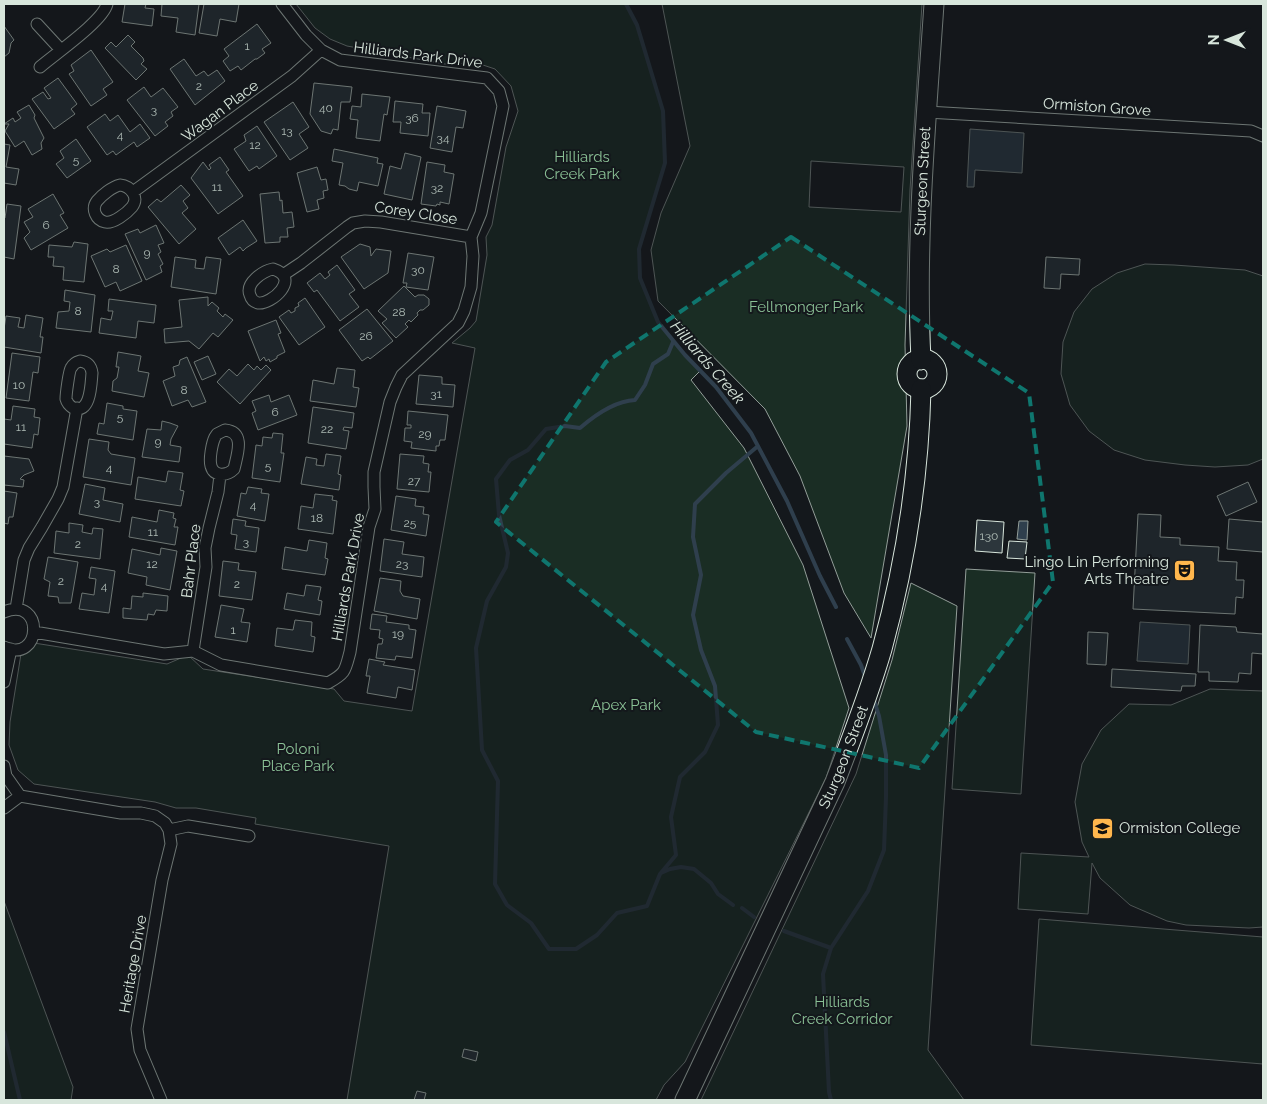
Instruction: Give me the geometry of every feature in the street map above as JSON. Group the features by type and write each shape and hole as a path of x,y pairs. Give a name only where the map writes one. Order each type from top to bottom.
{"main road":[{"name":"Sturgeon Street","path":"684,1100 835,782 867,696 894,601 904,554 918,454 921,389 930,387 937,374 934,365 926,360 921,360 919,318 922,190 934,4"}],"street":[{"path":"40,67 96,20 107,4"},
{"name":"Hilliards Park Drive","path":"193,651 221,664 328,683 340,677 346,669 369,527 375,509 374,472 390,402 402,375 458,323 464,310 471,287 473,256 471,237 481,213 503,106 499,91 487,78 340,60 321,50 306,35 282,4"},
{"path":"37,24 61,50"},
{"name":"Wagan Place","path":"133,192 292,76 321,50"},
{"name":"Ormiston Grove","path":"927,112 1251,131 1263,136"},
{"name":"Corey Close","path":"283,275 347,227 365,221 471,237"},
{"path":"16,609 24,560 28,548 42,527 63,487 77,408"},
{"name":"Bahr Place","path":"193,651 206,567 205,548 208,528 218,492 220,474"},
{"path":"4,612 16,609 22,611 28,614 34,626 34,632 28,644 17,650 7,648 4,682"},
{"path":"34,632 164,654 193,651"},
{"path":"4,766 6,776 20,796 121,813 141,813 155,816 169,830 188,826 249,836"},
{"path":"4,808 20,796"},
{"name":"Heritage Drive","path":"161,1100 140,1050 137,1029 162,880 171,844 169,830"}],"highlighted area":[{"path":"791,237 1029,393 1053,582 919,768 756,732 496,522 606,362"}],"green space":[{"name":"Apex Park","path":"296,4 626,4 637,25 663,111 665,163 639,249 640,278 658,322 700,371 691,380 744,448 803,565 849,708 826,778 685,1062 664,1085 656,1100 347,1100 389,846 255,824 256,818 196,808 176,808 155,802 34,784 18,770 9,745 10,722 21,654 34,643 167,664 188,655 203,669 334,689 344,701 412,711 475,348 452,343 476,321 487,255 486,237 492,225 506,147 518,111 511,86 495,69 477,63 445,64 347,46 330,39 315,28"},
{"name":"Fellmonger Park","path":"662,4 922,4 910,190 905,345 907,426 871,638 844,593 800,476 765,409 658,301 651,250 661,213 690,146","holes":["811,161 904,167 901,212 809,207"]},
{"path":"1145,264 1245,270 1263,276 1263,459 1248,465 1215,467 1145,460 1114,450 1089,431 1070,405 1061,374 1063,342 1074,312 1092,289 1117,273"},
{"path":"966,569 1035,573 1021,794 952,789"},
{"name":"Hilliards Creek Corridor","path":"911,583 957,606 928,1050 964,1100 701,1100 856,774 892,660"},
{"path":"1210,689 1263,691 1263,927 1186,925 1167,921 1130,905 1100,878 1092,863 1088,914 1018,909 1021,853 1089,857 1082,842 1075,802 1082,764 1101,730 1129,704 1171,705"},
{"path":"4,901 73,1087 71,1100 4,1100"},
{"path":"1039,919 1263,937 1263,1064 1031,1045"}],"water":[{"path":"970,129 1024,133 1022,173 975,170 974,187 967,187"},
{"path":"1019,521 1028,521 1027,540 1017,539"},
{"path":"1140,622 1190,625 1188,664 1137,661"}],"building":[{"path":"125,4 146,4 145,8 154,9 152,26 122,22"},
{"path":"162,4 199,4 195,35 176,32 178,18 161,16"},
{"path":"204,4 239,4 236,22 220,19 217,36 199,33"},
{"path":"257,24 271,43 262,49 265,53 241,70 238,66 230,71 223,61 229,56 224,49"},
{"path":"4,26 14,40 11,43 9,53 4,57"},
{"path":"128,35 135,42 131,46 143,58 144,61 141,64 147,69 136,80 105,48 111,42 116,47"},
{"path":"91,50 113,82 103,89 107,95 91,106 69,74 74,71 71,65"},
{"path":"184,59 196,76 204,71 208,76 217,70 225,81 195,105 170,69"},
{"path":"58,78 77,104 71,109 75,114 54,129 32,99 43,92 48,99 51,98 44,88"},
{"path":"314,83 352,87 350,102 341,102 338,130 333,129 331,134 321,131 310,114"},
{"path":"144,87 151,97 163,88 178,107 171,112 173,116 165,122 168,126 155,136 127,100"},
{"path":"362,94 390,97 387,115 384,114 380,141 356,138 358,120 350,119 352,106 361,107"},
{"path":"395,101 423,104 422,113 430,113 428,136 400,133 401,122 393,122"},
{"path":"293,102 309,127 299,134 308,148 290,160 264,122"},
{"path":"29,105 44,138 41,143 42,149 32,155 24,141 15,147 5,131 9,124 4,124 13,118 15,122 21,118 17,112"},
{"path":"437,106 466,111 463,128 456,127 452,152 430,148"},
{"path":"105,114 110,121 118,115 130,132 140,124 150,138 137,147 134,142 116,155 113,151 107,155 87,127"},
{"path":"257,126 277,156 259,169 257,166 249,171 234,149 246,141 244,135"},
{"path":"76,139 91,161 67,178 56,164 64,158 60,151"},
{"path":"4,144 10,145 6,167 19,169 16,185 4,183"},
{"path":"334,149 378,158 377,163 383,164 378,186 359,182 357,191 339,185 343,163 332,161"},
{"path":"405,153 421,157 412,200 384,194 390,166 401,169"},
{"path":"220,157 229,170 226,172 243,196 218,214 191,178 203,162 209,170 211,168 209,165"},
{"path":"427,162 445,165 444,172 454,174 449,204 440,202 440,205 437,204 436,206 421,204"},
{"path":"317,167 321,180 326,179 328,190 323,191 324,198 317,200 319,209 307,212 297,173"},
{"path":"181,185 190,195 183,201 188,208 182,213 196,229 179,244 148,207 157,199 161,202"},
{"path":"279,192 283,213 292,212 294,227 287,228 288,237 280,237 280,242 265,243 260,194"},
{"path":"53,194 64,213 60,215 68,228 31,250 24,238 30,232 24,222 33,217 28,209"},
{"path":"7,204 21,206 14,259 4,257 4,218"},
{"path":"243,220 257,241 243,251 240,247 229,255 218,238"},
{"path":"156,225 164,243 158,245 161,252 158,254 163,264 160,266 162,272 146,280 125,234 138,229 140,233"},
{"path":"74,242 88,244 84,282 63,280 64,267 53,266 54,257 48,257 49,245 72,247"},
{"path":"360,244 370,247 371,256 376,249 391,251 388,273 364,289 341,257"},
{"path":"126,245 142,281 120,291 116,282 105,287 91,256 107,249 110,252"},
{"path":"408,253 434,257 428,290 406,287 407,283 403,283"},
{"path":"175,257 196,260 195,268 204,269 206,257 221,259 216,294 171,287"},
{"path":"1046,257 1080,259 1079,275 1061,274 1060,289 1044,288"},
{"path":"337,265 355,290 349,294 359,307 340,321 317,290 314,292 307,283 320,273 325,279 330,275 328,272"},
{"path":"404,286 415,297 424,295 429,299 429,305 420,310 411,322 409,320 405,324 408,327 396,338 382,323 387,319 378,311"},
{"path":"65,290 95,295 91,332 56,328 58,312 69,311 70,302 64,301"},
{"path":"208,297 208,306 212,302 219,308 217,311 223,317 225,314 233,320 218,337 213,333 199,349 189,341 165,343 164,329 182,327 179,300"},
{"path":"305,298 325,327 299,345 279,317 289,310 291,313 295,311 295,308 299,306 298,303"},
{"path":"109,299 156,305 154,323 138,321 136,338 99,333 101,318 111,320 113,311 108,311"},
{"path":"367,309 393,341 370,359 368,357 362,361 339,330"},
{"path":"26,315 43,318 40,337 43,337 41,353 4,347 6,316 20,318 18,327 24,328"},
{"path":"276,320 281,333 278,334 285,352 270,362 269,359 266,361 264,357 260,361 248,331"},
{"path":"118,352 141,356 138,371 149,373 144,397 112,391 113,381 117,378 119,367 116,367"},
{"path":"12,353 40,357 38,373 33,372 29,401 6,398"},
{"path":"208,356 216,374 202,380 194,362"},
{"path":"187,357 206,402 192,407 188,400 172,406 163,381 175,376 173,367 179,365 180,360"},
{"path":"248,364 254,370 257,366 261,370 266,365 271,370 240,404 217,382 229,369 237,376"},
{"path":"337,368 355,370 353,387 359,388 356,407 310,401 313,380 334,384"},
{"path":"419,375 442,377 442,384 455,385 453,407 416,404"},
{"path":"269,395 271,402 289,395 297,415 258,430 252,413 256,411 252,401"},
{"path":"107,403 123,406 123,409 137,411 133,440 97,434 99,423 104,424"},
{"path":"13,406 35,409 34,417 40,418 38,435 34,434 32,448 4,444 4,419 11,420"},
{"path":"313,407 354,413 352,428 344,427 343,430 349,431 346,449 308,443"},
{"path":"408,411 448,415 445,440 440,440 439,446 436,446 436,451 411,448 412,442 404,441 405,428 411,428 411,425 407,425"},
{"path":"162,421 178,426 170,445 181,447 179,462 142,457 147,429 161,430"},
{"path":"273,433 283,434 281,453 284,453 280,482 252,478 256,445 262,446 263,437 272,438"},
{"path":"89,439 109,442 108,450 111,454 135,458 131,485 83,477"},
{"path":"326,454 341,456 338,474 341,475 339,490 301,484 306,457 317,459 316,465 324,466"},
{"path":"400,454 424,456 423,463 429,464 428,472 431,472 429,492 397,489"},
{"path":"4,456 29,459 34,471 20,479 24,480 23,487 4,485"},
{"path":"168,471 183,473 180,490 184,491 181,506 135,499 138,477 166,482"},
{"path":"1248,482 1257,502 1226,516 1217,496"},
{"path":"85,484 105,488 103,500 123,504 120,522 79,514"},
{"path":"248,487 262,489 261,493 269,494 265,521 237,516 241,493 246,494"},
{"path":"4,491 17,493 13,517 9,517 8,524 4,523"},
{"path":"315,494 333,496 332,500 337,501 333,534 298,529 301,506 313,508"},
{"path":"396,496 416,499 415,506 424,507 423,514 429,515 426,536 391,530"},
{"path":"159,510 174,513 173,518 176,519 174,527 178,527 175,545 129,537 132,517 157,522"},
{"name":"Lingo Lin Performing Arts Theatre","path":"1138,514 1161,515 1160,537 1180,538 1180,545 1219,547 1218,561 1237,562 1236,580 1244,580 1243,598 1236,597 1235,614 1133,609"},
{"path":"233,519 246,521 245,526 259,528 256,552 235,549 237,535 231,534"},
{"path":"1229,519 1263,522 1263,552 1227,549"},
{"path":"977,520 1004,522 1002,553 975,551"},
{"path":"69,523 83,525 82,532 92,534 93,528 103,529 100,559 54,553 56,531 69,533"},
{"path":"384,539 404,542 402,554 424,557 422,577 380,571"},
{"path":"309,540 327,543 325,558 328,559 325,575 282,569 285,547 307,551"},
{"path":"1009,541 1027,542 1025,559 1007,558"},
{"path":"161,548 177,551 170,590 146,585 147,577 128,573 132,549 160,555"},
{"path":"48,557 78,562 71,603 59,603 58,597 48,596 50,582 44,579"},
{"path":"223,561 239,563 238,570 256,572 252,600 219,596"},
{"path":"91,567 115,571 109,613 79,609 82,593 94,595 96,579 89,578"},
{"path":"380,578 401,581 400,591 403,596 420,599 417,619 374,611"},
{"path":"306,585 321,587 318,600 322,601 320,615 284,609 287,593 304,596"},
{"path":"143,593 168,596 167,611 156,610 154,615 148,614 147,620 123,618 123,608 131,609 132,596 143,597"},
{"path":"221,605 244,609 241,622 250,623 247,642 215,637"},
{"path":"372,614 387,616 386,622 409,625 409,629 416,630 412,658 396,656 395,660 376,658 378,644 382,644 383,639 379,638 380,630 370,629"},
{"path":"295,620 312,622 311,636 315,637 313,652 275,646 277,628 293,630"},
{"path":"1200,625 1236,627 1237,632 1263,634 1263,654 1252,653 1251,674 1239,673 1238,682 1209,681 1209,672 1198,672"},
{"path":"1088,632 1108,633 1106,665 1087,664"},
{"path":"369,659 385,662 383,665 415,670 412,690 398,687 396,698 367,693 370,676 366,676"},
{"path":"1112,669 1196,674 1195,686 1182,686 1181,691 1111,687"},
{"path":"464,1049 478,1052 476,1061 462,1057"},
{"path":"417,1091 426,1093 424,1100 414,1100"}],"waterway":[{"name":"Hilliards Creek","path":"626,4 637,25 663,111 665,163 639,249 640,278 658,322 685,355 716,387 751,433 787,501 820,576 836,607"},
{"path":"673,342 668,354 653,364 645,385 635,400 620,403 606,410 580,428 565,426 546,429 528,450 510,460 496,479 499,515 508,553 506,567 487,601 476,648 482,750 498,781 495,884 507,905 531,923 549,949 576,949 597,935 617,913 647,906 660,874 676,855 671,817 680,777 705,752 718,725 715,686 701,650 693,615 701,575 693,537 695,504 726,473 758,446"},
{"name":"Hilliards Creek","path":"847,639 866,679"},
{"name":"Hilliards Creek","path":"831,1100 823,974 831,948 868,891 884,850 886,755 874,700"},
{"path":"661,873 681,867 694,869 711,883 718,894 733,905"},
{"path":"742,908 754,917"},
{"path":"784,931 831,948"},
{"path":"4,1032 20,1100"}],"place":[{"name":"Lingo Lin Performing Arts Theatre","path":"1185,571"},
{"name":"Ormiston College","path":"1103,828"}],"park label":[{"name":"Hilliards Creek Park","path":"582,166"},
{"name":"Poloni Place Park","path":"298,758"}]}
